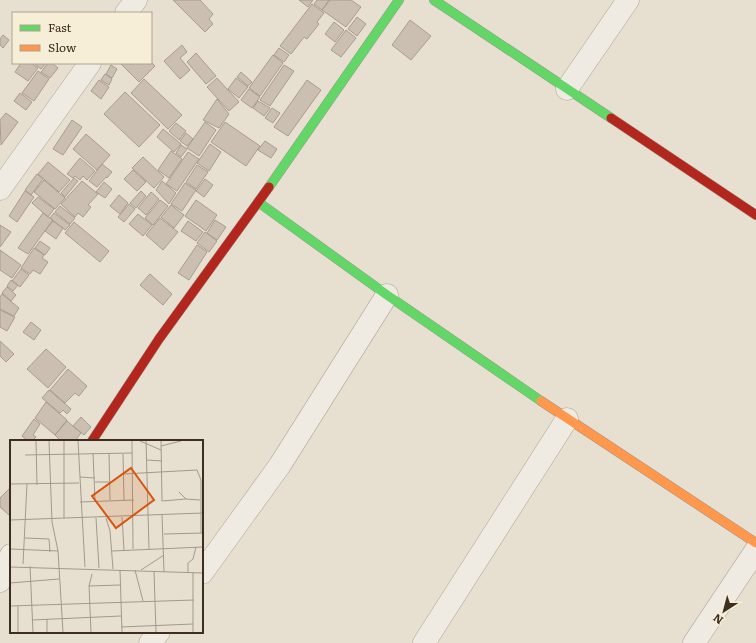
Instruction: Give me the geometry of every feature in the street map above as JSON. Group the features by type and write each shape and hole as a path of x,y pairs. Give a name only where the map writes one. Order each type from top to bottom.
{"street":[{"path":"127,12 136,0"},
{"path":"93,440 159,339 258,202 399,0"},
{"path":"434,0 756,215"},
{"path":"567,89 628,0"},
{"path":"0,189 89,64"},
{"path":"258,202 388,295 567,419 756,544"},
{"path":"203,572 280,465 388,295"},
{"path":"424,643 567,419"},
{"path":"0,547 10,554"},
{"path":"694,643 756,550"},
{"path":"0,581 10,557"},
{"path":"150,643 158,633"}],"building":[{"path":"173,0 200,0 213,14 209,19 213,24 205,32"},
{"path":"299,0 313,0 308,7"},
{"path":"317,0 329,0 322,10 314,4"},
{"path":"330,0 351,0 361,7 346,27 322,10"},
{"path":"312,4 324,13 317,22 319,24 307,39 304,37 291,54 280,46"},
{"path":"357,17 366,24 357,36 348,29"},
{"path":"410,20 431,36 411,60 392,45"},
{"path":"334,22 344,30 335,42 325,34"},
{"path":"346,30 356,38 341,57 331,50"},
{"path":"3,35 9,40 3,48 0,45 0,39"},
{"path":"182,45 187,52 180,58 190,70 180,79 164,61"},
{"path":"279,48 289,55 284,62 274,55"},
{"path":"196,53 216,76 206,84 187,62"},
{"path":"273,55 283,63 260,96 249,88"},
{"path":"152,63 155,66 139,82 121,64"},
{"path":"20,64 32,64 38,68 28,81 15,72"},
{"path":"35,64 45,64 41,69"},
{"path":"47,64 53,64 58,68 50,78 41,72"},
{"path":"111,65 117,69 112,78 106,74"},
{"path":"284,65 294,71 270,106 260,100"},
{"path":"38,71 49,79 34,101 22,93"},
{"path":"241,72 252,82 248,86 237,77"},
{"path":"105,74 112,79 109,85 101,80"},
{"path":"217,78 239,102 229,111 207,87"},
{"path":"236,78 248,87 239,98 228,89"},
{"path":"144,79 182,115 168,129 131,93"},
{"path":"99,80 109,87 101,99 91,91"},
{"path":"307,80 321,90 288,136 274,127"},
{"path":"249,89 260,97 252,108 241,100"},
{"path":"125,92 160,125 139,147 104,114"},
{"path":"20,93 32,102 26,110 14,101"},
{"path":"217,99 229,114 219,128 203,120"},
{"path":"258,101 270,108 264,116 253,108"},
{"path":"272,108 280,113 273,123 265,118"},
{"path":"6,113 18,122 1,145 0,120"},
{"path":"72,120 82,127 63,155 53,149"},
{"path":"205,122 216,130 199,156 187,148"},
{"path":"225,122 260,146 246,166 211,142"},
{"path":"176,123 186,131 179,140 169,131"},
{"path":"163,129 181,144 174,152 157,137"},
{"path":"186,133 193,139 187,146 180,141"},
{"path":"86,134 110,155 97,170 73,149"},
{"path":"265,141 277,149 271,158 258,150"},
{"path":"210,144 221,152 209,171 197,163"},
{"path":"181,145 187,149 181,157 176,153"},
{"path":"171,151 182,159 169,178 158,170"},
{"path":"188,152 199,159 177,191 166,184"},
{"path":"143,157 164,177 154,188 132,168"},
{"path":"80,158 95,171 87,180 83,176 80,180 75,176 73,178 67,174"},
{"path":"48,162 70,180 59,192 38,174"},
{"path":"102,164 112,172 97,187 89,181"},
{"path":"197,165 208,172 196,189 186,182"},
{"path":"133,170 146,182 137,191 124,179"},
{"path":"37,174 43,179 31,195 25,190"},
{"path":"74,178 78,181 65,197 61,193"},
{"path":"205,179 213,185 204,197 196,191"},
{"path":"44,180 65,198 55,209 34,192"},
{"path":"82,181 98,194 88,205 91,207 83,217 78,213 75,217 61,204"},
{"path":"162,181 176,193 169,204 156,190"},
{"path":"104,182 112,189 105,198 96,192"},
{"path":"185,183 196,190 182,211 171,204"},
{"path":"25,191 34,197 17,222 9,216"},
{"path":"141,191 146,196 136,208 130,203"},
{"path":"151,192 159,199 146,215 138,208"},
{"path":"119,195 128,203 120,214 110,206"},
{"path":"38,197 54,209 48,217 32,203"},
{"path":"160,200 168,206 153,225 145,218"},
{"path":"196,200 217,215 206,231 185,216"},
{"path":"129,204 135,209 124,222 118,217"},
{"path":"171,205 184,215 174,228 161,217"},
{"path":"60,206 75,218 70,224 55,212"},
{"path":"43,213 53,220 28,254 18,248"},
{"path":"54,213 70,225 65,230 50,218"},
{"path":"138,214 152,225 143,236 129,224"},
{"path":"160,218 178,232 163,250 146,235"},
{"path":"215,220 226,227 217,240 207,233"},
{"path":"53,221 63,228 56,239 45,231"},
{"path":"188,221 203,232 196,241 181,231"},
{"path":"74,222 109,251 100,262 65,233"},
{"path":"0,225 11,232 0,247"},
{"path":"205,232 217,241 209,252 197,243"},
{"path":"40,241 50,248 45,255 35,248"},
{"path":"197,245 207,252 189,280 178,273"},
{"path":"34,248 44,255 42,258 48,262 40,274 33,270 30,274 21,268"},
{"path":"0,250 21,265 12,278 0,270"},
{"path":"21,269 29,275 20,287 12,281"},
{"path":"150,274 172,294 163,305 140,285"},
{"path":"11,280 18,285 13,291 7,286"},
{"path":"7,287 16,295 11,301 2,293"},
{"path":"2,294 19,308 14,316 0,309 0,297"},
{"path":"0,310 15,317 7,331 0,327"},
{"path":"31,322 41,330 34,340 23,332"},
{"path":"0,341 14,354 6,362 0,356"},
{"path":"46,349 66,367 48,388 27,369"},
{"path":"68,369 87,386 79,396 75,393 65,403 50,390"},
{"path":"49,390 71,409 67,414 63,410 60,413 42,398"},
{"path":"46,402 67,420 55,435 35,418"},
{"path":"81,417 91,427 84,435 73,426"},
{"path":"34,419 40,424 33,435 36,437 33,440 27,440 22,436"},
{"path":"67,421 81,433 76,440 60,440 55,435"},
{"path":"10,488 9,515 0,507 0,498"}],"traffic: fast":[{"path":"269,187 399,0"},
{"path":"434,0 611,118"},
{"path":"258,202 387,295 541,401"}],"traffic: slow":[{"path":"541,401 756,543"}],"traffic: jam":[{"path":"611,118 756,215"},
{"path":"93,440 159,339 269,187"}]}
